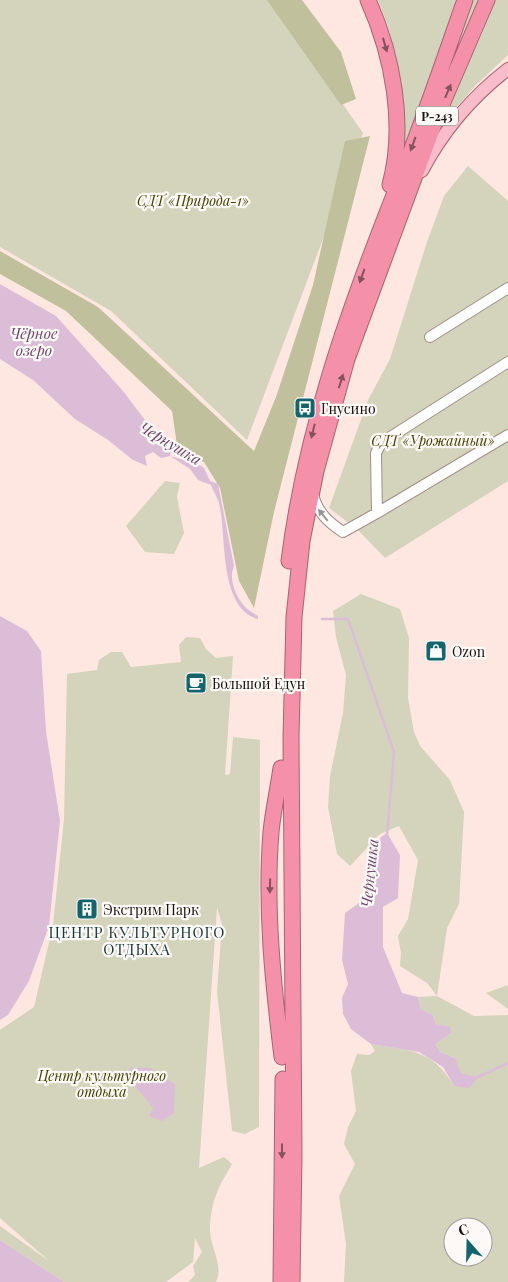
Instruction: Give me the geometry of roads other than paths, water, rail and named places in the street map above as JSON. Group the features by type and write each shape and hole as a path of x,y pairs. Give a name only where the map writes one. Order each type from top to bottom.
{"highway":[{"name":"Р-243","path":"368,0 387,52 392,76 396,115 386,232"},
{"name":"Р-243","path":"386,232 394,196 465,0"},
{"name":"Р-243","path":"386,232 487,0"},
{"path":"292,1282 292,674 298,573 312,491 347,359 386,232"},
{"path":"281,1282 281,768 284,616 295,518 322,397 386,232"}],"main road":[{"name":"Р-243","path":"386,232 446,132 472,102 508,68"}],"street":[{"path":"430,337 508,288"},
{"path":"378,513 376,453 381,442 508,362"},
{"path":"312,491 318,510 327,520 343,532 508,435"}],"water":[{"name":"Чёрное озеро","path":"0,284 56,316 123,391 145,420 147,441 171,449 170,456 161,458 153,452 145,456 147,466 133,460 108,440 75,419 33,380 0,359"},
{"path":"170,456 198,464 204,468 210,481 218,484 234,566 232,582 242,603 258,616 258,619 245,612 236,601 230,586 219,503 211,485 198,480 190,469"},
{"path":"0,616 27,631 41,651 46,731 60,821 49,926 29,981 8,1015 0,1020"},
{"path":"387,833 400,855 398,898 383,907 383,947 402,993 418,997 421,1009 433,1015 436,1024 450,1027 451,1033 436,1044 440,1052 455,1058 461,1073 479,1077 469,1088 454,1086 443,1067 419,1052 371,1044 351,1029 343,1014 342,998 348,984 342,960 345,913 366,898 371,876 377,865 373,861 381,849 380,838"},
{"path":"130,1068 150,1068 175,1084 174,1113 162,1121 149,1116 153,1109 132,1080"},
{"path":"0,1240 64,1282 0,1282"}],"waterway":[{"name":"Чернушка","path":"322,619 348,619 394,752 387,835"},
{"name":"Чернушка","path":"478,1077 508,1063"}],"place":[{"name":"Гнусино","path":"305,408"},
{"name":"Ozon","path":"436,651"},
{"name":"Большой Едун","path":"196,683"},
{"name":"Экстрим Парк","path":"87,909"}],"district":[{"name":"ЦЕНТР КУЛЬТУРНОГО ОТДЫХА","path":"137,940"}],"park label":[{"name":"СДТ «Природа-1»","path":"193,200"},
{"name":"СДТ «Урожайный»","path":"433,440"},
{"name":"Центр культурного отдыха","path":"102,1084"}]}
